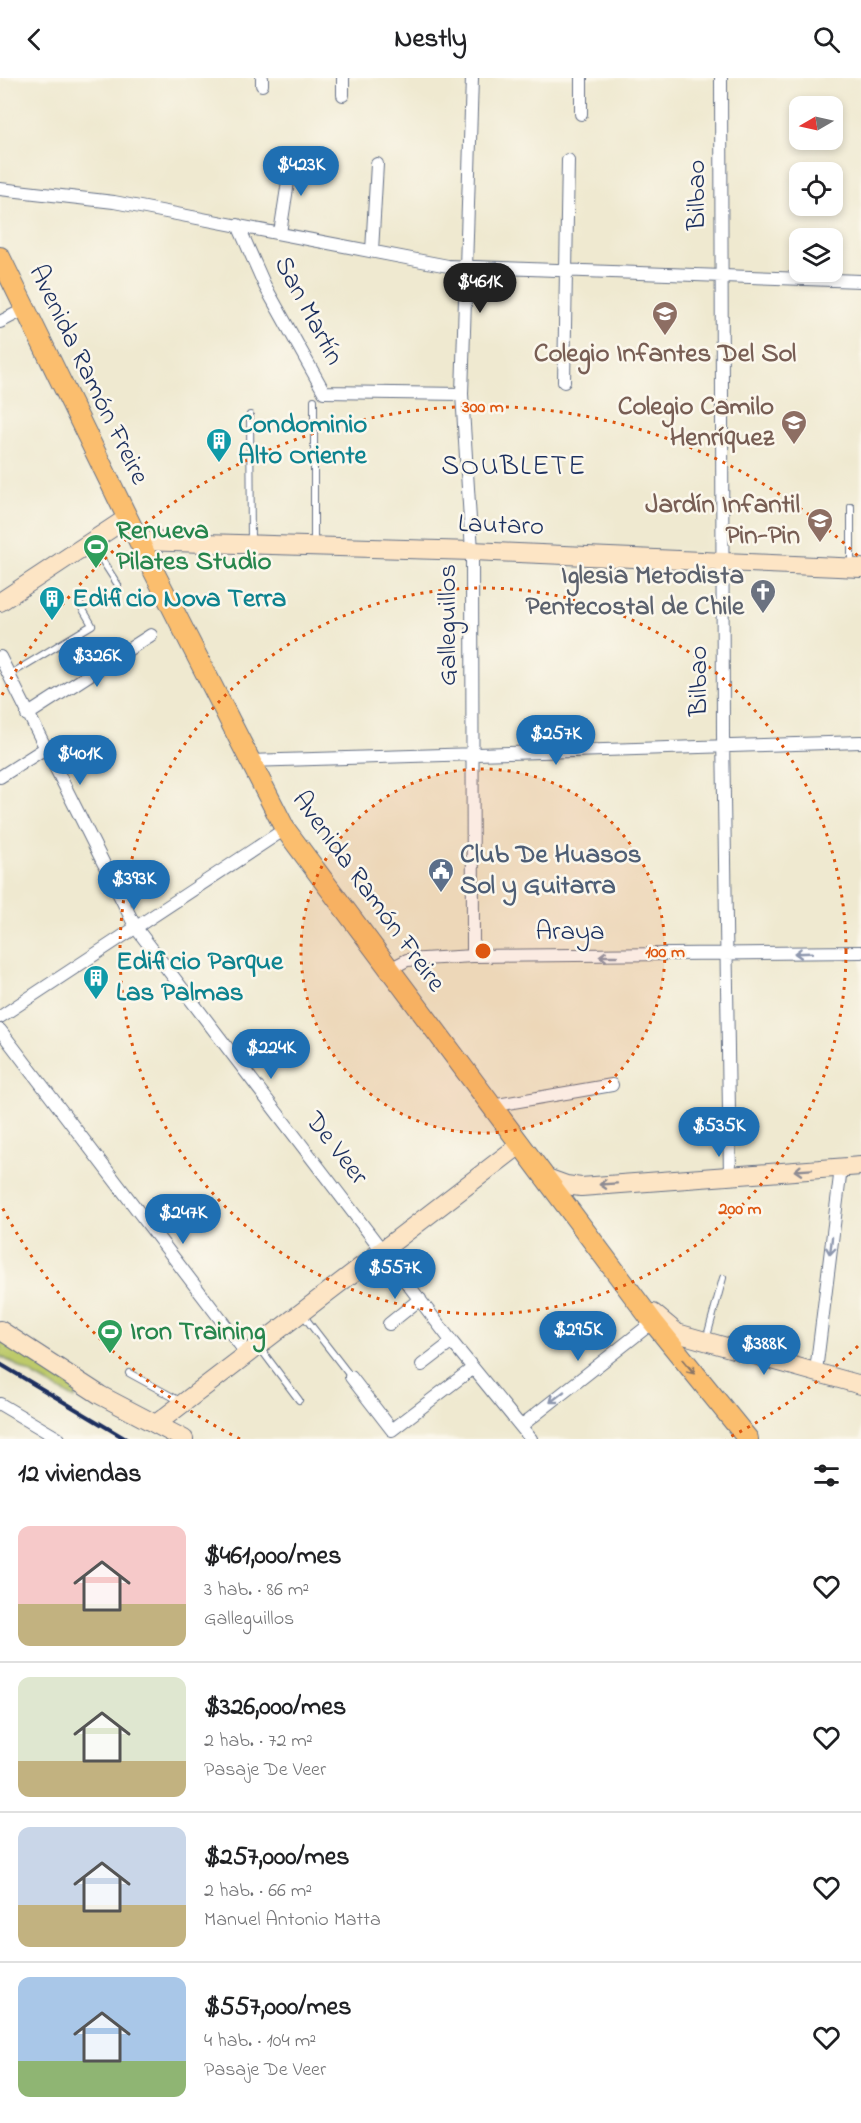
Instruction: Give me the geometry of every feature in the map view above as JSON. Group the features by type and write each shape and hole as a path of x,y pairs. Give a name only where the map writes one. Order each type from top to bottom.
{"main road":[{"name":"Avenida Ramón Freire","path":"0,257 127,519 285,829 653,1322 748,1439"}],"street":[{"path":"343,78 343,95"},
{"name":"Galleguillos","path":"472,78 462,394 472,551 473,956"},
{"path":"581,78 581,114"},
{"name":"Bilbao","path":"721,78 723,746 730,1175"},
{"path":"280,233 292,156"},
{"path":"564,382 568,160"},
{"path":"372,251 377,164"},
{"name":"San Martín","path":"0,189 114,202 448,266 567,268 861,281"},
{"name":"San Martín","path":"238,225 265,286 324,392 462,394"},
{"path":"0,322 25,309"},
{"path":"0,602 127,519"},
{"name":"Lautaro","path":"139,541 472,551 856,568"},
{"path":"27,715 151,635"},
{"name":"De Veer","path":"0,657 44,749 136,928 473,1368 531,1439"},
{"path":"249,761 861,742"},
{"path":"0,777 44,749"},
{"path":"0,1017 285,829"},
{"name":"Araya","path":"390,969 407,960 473,956 861,952"},
{"path":"0,1030 253,1350"},
{"path":"491,1106 612,1085"},
{"path":"156,1424 521,1144"},
{"path":"544,1176 566,1185 581,1187 861,1166"},
{"path":"816,1371 841,1167"},
{"path":"568,1208 581,1187"},
{"path":"614,1270 628,1281 656,1317 677,1333 861,1385"},
{"path":"389,1324 420,1299"},
{"path":"521,1426 653,1322"},
{"path":"0,1330 100,1395 184,1439"},
{"path":"422,1365 453,1342"},
{"path":"351,1377 392,1430 473,1368"},
{"path":"0,1404 59,1439"}],"lane":[{"path":"314,400 314,546"},
{"path":"250,415 251,543"},
{"path":"850,507 856,568"},
{"path":"91,542 118,585"},
{"path":"8,675 92,624 78,601"},
{"path":"706,1341 723,1278"},
{"path":"301,1313 351,1377"},
{"path":"253,1350 299,1400"},
{"path":"129,1372 183,1403"}],"green space":[{"path":"0,1339 79,1391 75,1399 0,1356"}],"railway":[{"path":"0,1364 126,1439"}],"place":[{"name":"Colegio Infantes Del Sol","path":"665,337"},
{"name":"Colegio Camilo Henríquez","path":"794,446"},
{"name":"Condominio Alto Oriente","path":"219,464"},
{"name":"Jardín Infantil Pin-Pin","path":"820,544"},
{"name":"Renueva Pilates Studio","path":"96,570"},
{"name":"Iglesia Metodista Pentecostal de Chile","path":"763,615"},
{"name":"Edificio Nova Terra","path":"52,622"},
{"name":"Club De Huasos Sol y Guitarra","path":"441,894"},
{"name":"Edificio Parque Las Palmas","path":"96,1001"},
{"name":"Iron Training","path":"110,1355"}],"district":[{"name":"SOUBLETE","path":"514,467"}]}
